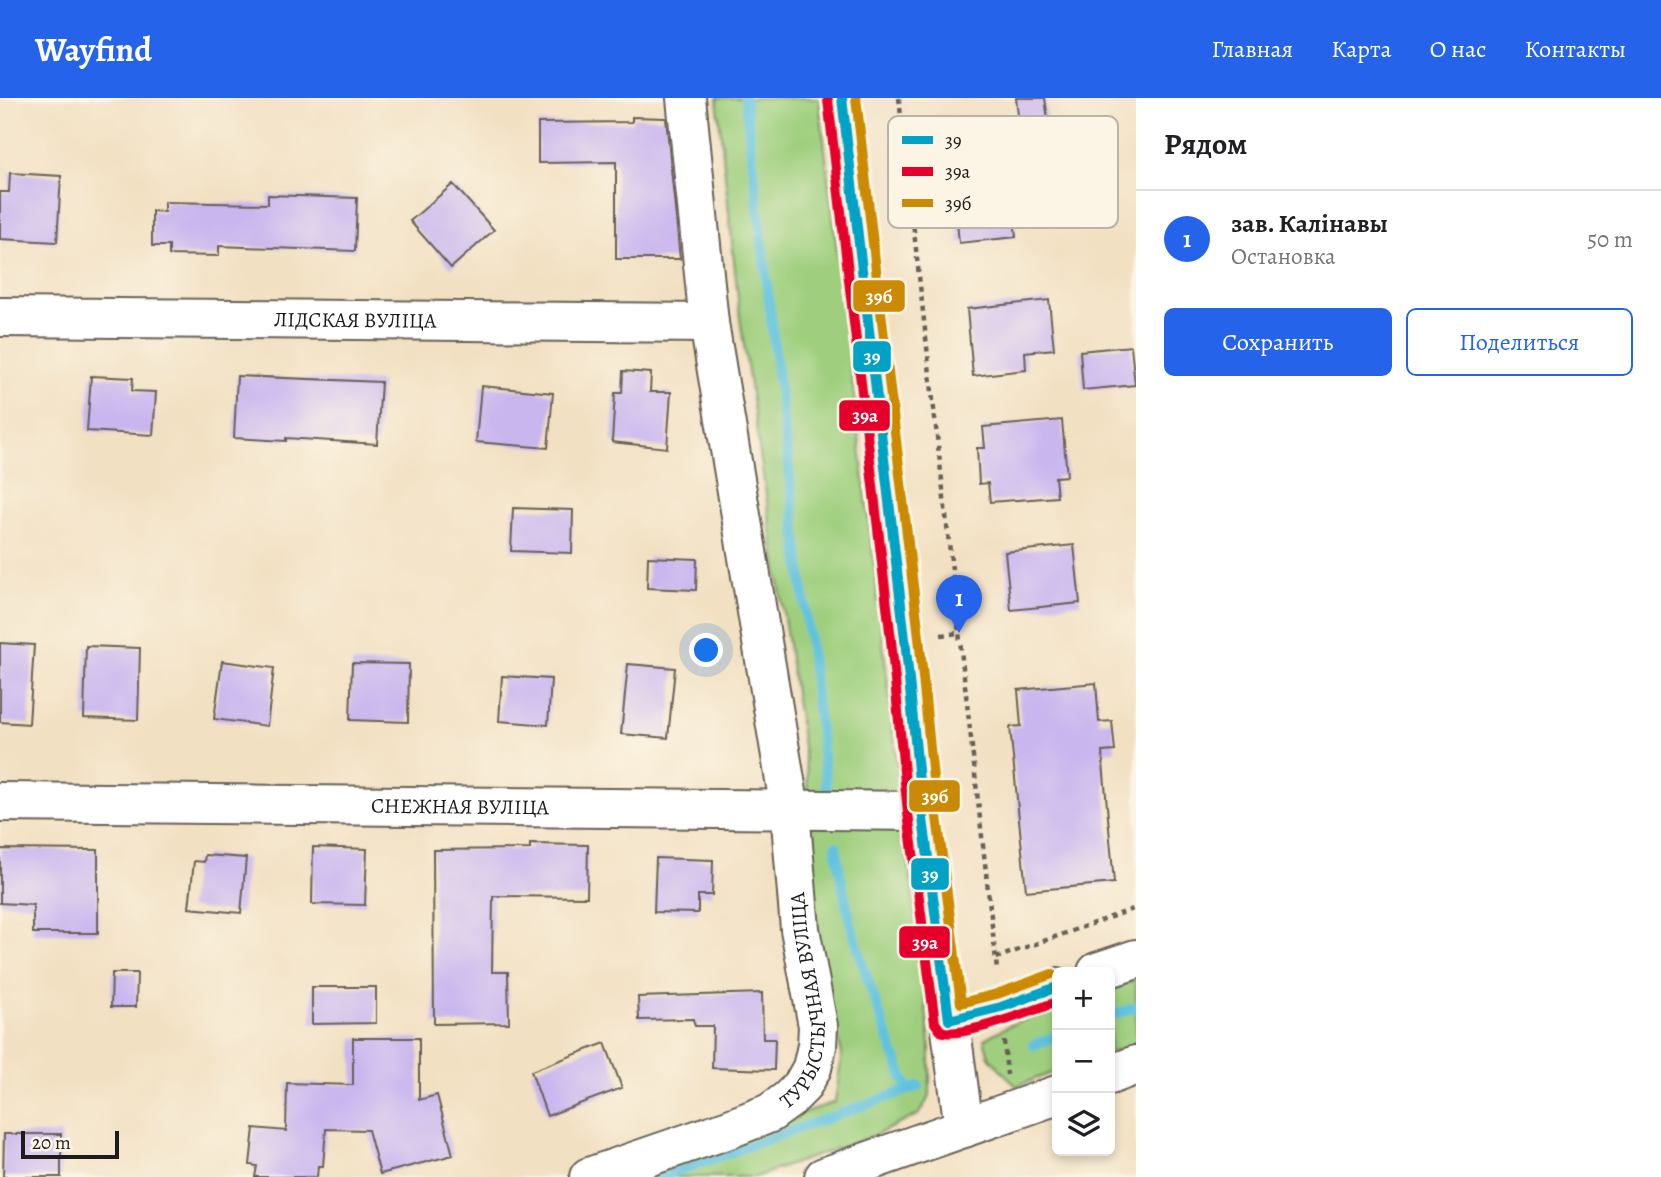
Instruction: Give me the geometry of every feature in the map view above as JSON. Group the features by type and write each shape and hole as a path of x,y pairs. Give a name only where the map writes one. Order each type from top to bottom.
{"street":[{"name":"ТУРЫСТЫЧНАЯ ВУЛІЦА","path":"589,1177 770,1113 802,1086 812,1068 818,1026 800,929 790,810 709,323 686,98"},
{"path":"842,98 905,639 922,811 964,1128"},
{"name":"ЛІДСКАЯ ВУЛІЦА","path":"0,317 709,323"},
{"name":"СНЕЖНАЯ ВУЛІЦА","path":"0,802 922,811"},
{"path":"1111,967 1136,958"},
{"path":"949,1020 1001,1007 1052,988"},
{"path":"1115,1073 1136,1065"},
{"path":"824,1177 1052,1097"}],"path":[{"path":"898,98 900,116"},
{"path":"913,228 1011,1112"},
{"path":"996,958 1136,908"}],"green space":[{"path":"717,98 819,98 930,1043 930,1096 918,1115 873,1136 755,1177 621,1177 835,1102 842,1054 809,922 807,774 740,318"},
{"path":"1136,980 1136,1044 1115,1051 1115,1030 1115,987"},
{"path":"1052,1010 1052,1073 1016,1086 989,1057 984,1039 1010,1025"}],"building":[{"path":"1016,98 1045,98 1047,116 1018,116"},
{"path":"632,117 666,118 680,259 616,259 616,162 538,163 538,123 632,122"},
{"path":"10,173 61,176 57,242 0,239 0,192 9,192"},
{"path":"453,184 494,230 451,268 410,221"},
{"path":"268,195 357,198 355,251 219,246 219,256 169,255 169,246 152,246 152,211 164,212 164,202 268,204"},
{"path":"958,228 1015,228 1016,237 959,243"},
{"path":"1049,300 1054,349 1025,352 1026,370 973,376 967,309"},
{"path":"1131,346 1135,385 1083,390 1080,351"},
{"path":"623,371 651,373 650,392 671,392 667,448 612,442 615,393 622,393"},
{"path":"91,376 133,378 132,391 156,392 153,435 87,431"},
{"path":"237,376 381,382 377,444 286,438 286,441 234,438"},
{"path":"481,386 553,393 548,448 476,442"},
{"path":"1062,420 1067,476 1055,477 1057,497 990,502 988,483 979,484 977,448 985,448 983,427"},
{"path":"513,508 573,510 572,553 511,551"},
{"path":"1074,545 1080,603 1011,610 1005,552"},
{"path":"648,557 697,559 696,590 647,588"},
{"path":"0,643 34,645 29,724 0,722"},
{"path":"86,646 140,648 138,720 84,718"},
{"path":"222,661 274,668 267,726 214,719"},
{"path":"352,663 409,664 408,722 350,720"},
{"path":"628,664 675,668 668,738 621,734"},
{"path":"502,676 551,679 548,725 499,721"},
{"path":"1096,683 1099,722 1112,721 1115,751 1102,752 1114,883 1026,891 1010,727 1021,726 1018,690"},
{"path":"530,844 588,845 587,897 493,896 492,972 508,972 509,1023 434,1024 433,850 530,849"},
{"path":"313,847 367,849 365,905 312,904"},
{"path":"0,849 98,850 98,933 33,933 33,905 0,903"},
{"path":"205,855 246,858 241,913 189,908 194,861 204,862"},
{"path":"656,858 713,860 712,895 698,895 698,913 654,912"},
{"path":"112,973 137,973 136,1007 111,1007"},
{"path":"312,987 376,987 376,1023 312,1024"},
{"path":"762,993 763,1039 775,1039 774,1070 712,1068 713,1026 695,1026 693,1019 639,1020 638,997"},
{"path":"353,1038 419,1038 419,1100 437,1095 453,1155 380,1174 368,1130 326,1129 323,1166 318,1166 317,1177 255,1177 257,1166 250,1165 254,1128 286,1131 287,1083 353,1085"},
{"path":"605,1043 622,1088 547,1116 531,1071"},
{"path":"4,1134 61,1134 61,1177 3,1177"}],"waterway":[{"path":"745,98 827,791"},
{"path":"836,846 855,940 908,1090"},
{"path":"1115,1014 1136,1007"},
{"path":"1033,1045 1052,1038"},
{"path":"661,1177 919,1086"}],"transit line":[{"name":"39","path":"842,98 905,639 922,811 949,1020 1001,1007 1052,989"},
{"name":"39б","path":"856,98 919,637 936,809 961,1003 997,994 1052,974"},
{"name":"39а","path":"828,100 891,640 908,813 935,1023 941,1031 964,1031 998,1023 1052,1004"}],"place":[{"name":"зав. Калінавы","path":"959,633"}]}
